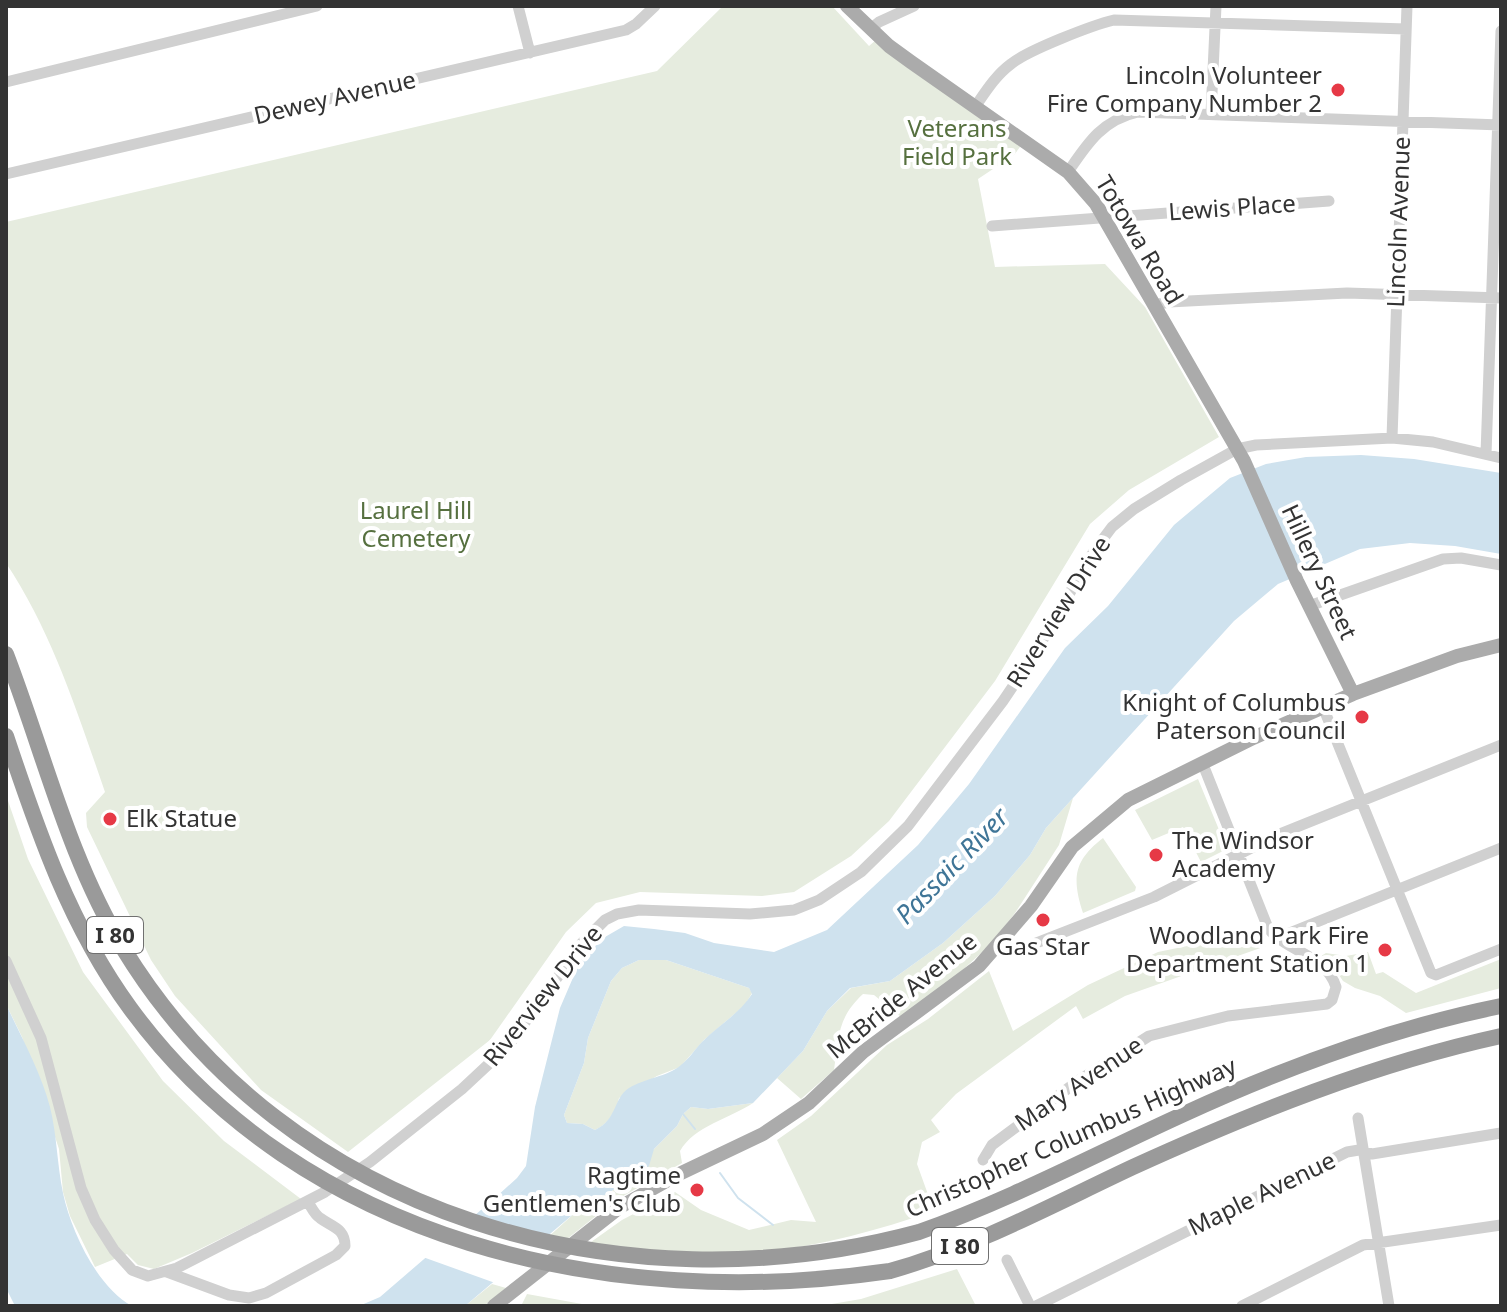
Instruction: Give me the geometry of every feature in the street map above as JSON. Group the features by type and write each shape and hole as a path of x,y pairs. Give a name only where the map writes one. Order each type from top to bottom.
{"highway":[{"name":"Christopher Columbus Highway","path":"6,654 80,864 106,918 137,970 173,1020 213,1065 255,1105 319,1154 391,1197 444,1221 529,1250 588,1262 664,1270 750,1268 836,1256 892,1241 974,1211 1208,1103 1299,1066 1409,1030 1501,1006"},
{"name":"I 80","path":"6,736 61,888 96,956 129,1006 167,1054 242,1129 297,1172 384,1224 478,1262"},
{"name":"I 80","path":"707,1297 801,1290 865,1278 922,1261 1260,1112 1360,1075 1478,1041 1501,1039"},
{"path":"506,1271 548,1281"}],"main road":[{"name":"Totowa Road","path":"847,6 911,62 1068,172 1085,190 1242,459"},
{"name":"Hillery Street","path":"1242,459 1353,694"},
{"name":"McBride Avenue","path":"494,1306 620,1207 792,1116 863,1052 979,966 1083,835 1128,800 1202,762 1353,694 1457,656 1501,645"}],"street":[{"path":"6,82 317,6"},
{"path":"518,6 530,53"},
{"name":"Dewey Avenue","path":"6,174 626,30 655,6"},
{"path":"870,29 914,6"},
{"path":"1211,114 1216,6"},
{"name":"Lincoln Avenue","path":"1392,438 1407,6"},
{"path":"975,107 998,75 1016,60 1114,20 1406,29"},
{"path":"1486,454 1496,298 1501,31"},
{"path":"1068,172 1093,136 1120,117 1138,112 1499,125"},
{"name":"Lewis Place","path":"992,226 1329,201"},
{"path":"1154,305 1347,293 1496,298"},
{"path":"1242,459 1256,445 1392,438 1433,442 1501,458"},
{"name":"Riverview Drive","path":"167,1272 308,1202 370,1162 485,1069 522,1029 589,934 605,920 639,910 750,914 794,910 819,900 861,872 908,826 1003,701 1034,655 1102,538 1142,504 1242,459"},
{"path":"1309,606 1443,559 1461,558 1501,565"},
{"path":"1323,707 1431,973 1436,975 1501,949"},
{"path":"999,944 1008,951 1016,951 1154,897 1277,835 1501,745"},
{"path":"1202,762 1268,928 1277,938 1501,848"},
{"name":"Mary Avenue","path":"983,1160 992,1145 1003,1136 1078,1081 1149,1036 1228,1016 1327,1004 1332,1000 1336,987 1330,973 1277,938"},
{"path":"6,961 41,1038 78,1178 95,1220 114,1250 132,1270 148,1276 167,1272 239,1298 266,1293 336,1255 345,1246 339,1229 316,1215 308,1202"},
{"path":"1358,1118 1389,1306"},
{"name":"Maple Avenue","path":"1036,1306 1337,1157 1356,1150 1372,1154 1501,1133"},
{"path":"1242,1306 1352,1250 1378,1243 1501,1225"},
{"path":"1007,1260 1030,1306"}],"green space":[{"name":"Laurel Hill Cemetery","path":"723,6 832,6 869,46 876,40 1023,143 1014,155 978,179 995,267 1105,264 1145,307 1219,437 1129,490 1090,524 995,681 889,821 851,856 794,892 762,896 640,892 596,903 566,932 490,1040 348,1152 261,1090 175,996 151,960 87,827 86,813 105,792 50,645 6,563 6,222 657,71"},
{"path":"1198,779 1227,849 1201,862 1183,827 1152,840 1135,810"},
{"path":"6,795 28,859 83,972 163,1081 224,1141 301,1199 154,1269 138,1265 127,1254 95,1267 70,1216 63,1192 59,1149 22,1037 6,1004"},
{"path":"1073,798 1059,845 991,944 955,977 901,1017 874,995 863,994 844,1020 834,1070 801,1099 777,1078 803,1051 827,1011 851,988 890,981 943,943 995,896 1030,855 1046,828"},
{"path":"1103,838 1136,887 1135,891 1083,913 1077,890 1078,871 1086,855"},
{"path":"1255,932 1266,946 1125,996 1083,1019 1076,1006 956,1094 931,1120 940,1132 922,1142 917,1164 934,1211 840,1239 768,1251 704,1254 584,1247 622,1220 675,1192 701,1210 749,1230 791,1220 816,1222 777,1140 811,1116 887,1045 928,1019 989,971 1013,1031 1088,985 1158,952"},
{"path":"1368,952 1376,974 1383,972 1416,993 1501,959 1501,988 1406,1013 1380,996 1343,981 1321,956 1326,953 1346,956"},
{"path":"639,960 666,960 749,988 752,993 745,1005 704,1040 680,1067 619,1098 611,1117 600,1127 595,1130 583,1124 567,1123 564,1115 584,1063 588,1038 611,981 622,968"},
{"path":"753,1103 694,1135 680,1151 682,1163 616,1200 562,1243 546,1239 577,1211 634,1178 654,1149 691,1107 708,1109"},
{"path":"957,1269 976,1306 820,1306 861,1299"},
{"path":"492,1284 506,1288 484,1306 465,1306"},
{"path":"527,1294 593,1306 521,1306"}],"water":[{"name":"Passaic River","path":"1361,455 1414,459 1501,473 1501,554 1455,546 1410,543 1360,549 1278,584 1234,621 1073,798 1046,828 1030,855 995,896 943,943 890,981 850,988 827,1011 803,1051 753,1103 708,1109 691,1107 654,1149 649,1166 577,1211 465,1306 359,1306 380,1297 496,1197 526,1166 535,1107 560,1008 581,959 605,937 624,926 685,933 714,943 774,952 827,930 918,845 969,784 1065,648 1108,606 1174,525 1230,478 1266,464 1306,457","holes":["639,960 666,960 749,988 752,994 681,1065 624,1092 612,1115 595,1130 583,1124 567,1123 564,1115 584,1063 588,1038 611,981 622,968"]},
{"path":"6,1004 36,1068 50,1107 63,1193 72,1224 97,1272 119,1297 132,1306 15,1306 6,1288"}],"pier":[{"path":"467,1215 551,1240 498,1284 420,1256"}],"waterway":[{"path":"683,1114 695,1129"},
{"path":"720,1173 738,1198 773,1225"}],"place":[{"name":"Lincoln Volunteer Fire Company Number 2","path":"1338,90"},
{"name":"Knight of Columbus Paterson Council","path":"1362,717"},
{"name":"Elk Statue","path":"110,819"},
{"name":"The Windsor Academy","path":"1156,855"},
{"name":"Gas Star","path":"1043,920"},
{"name":"Woodland Park Fire Department Station 1","path":"1385,950"},
{"name":"Ragtime Gentlemen's Club","path":"697,1190"}],"park label":[{"name":"Veterans Field Park","path":"957,143"}]}
